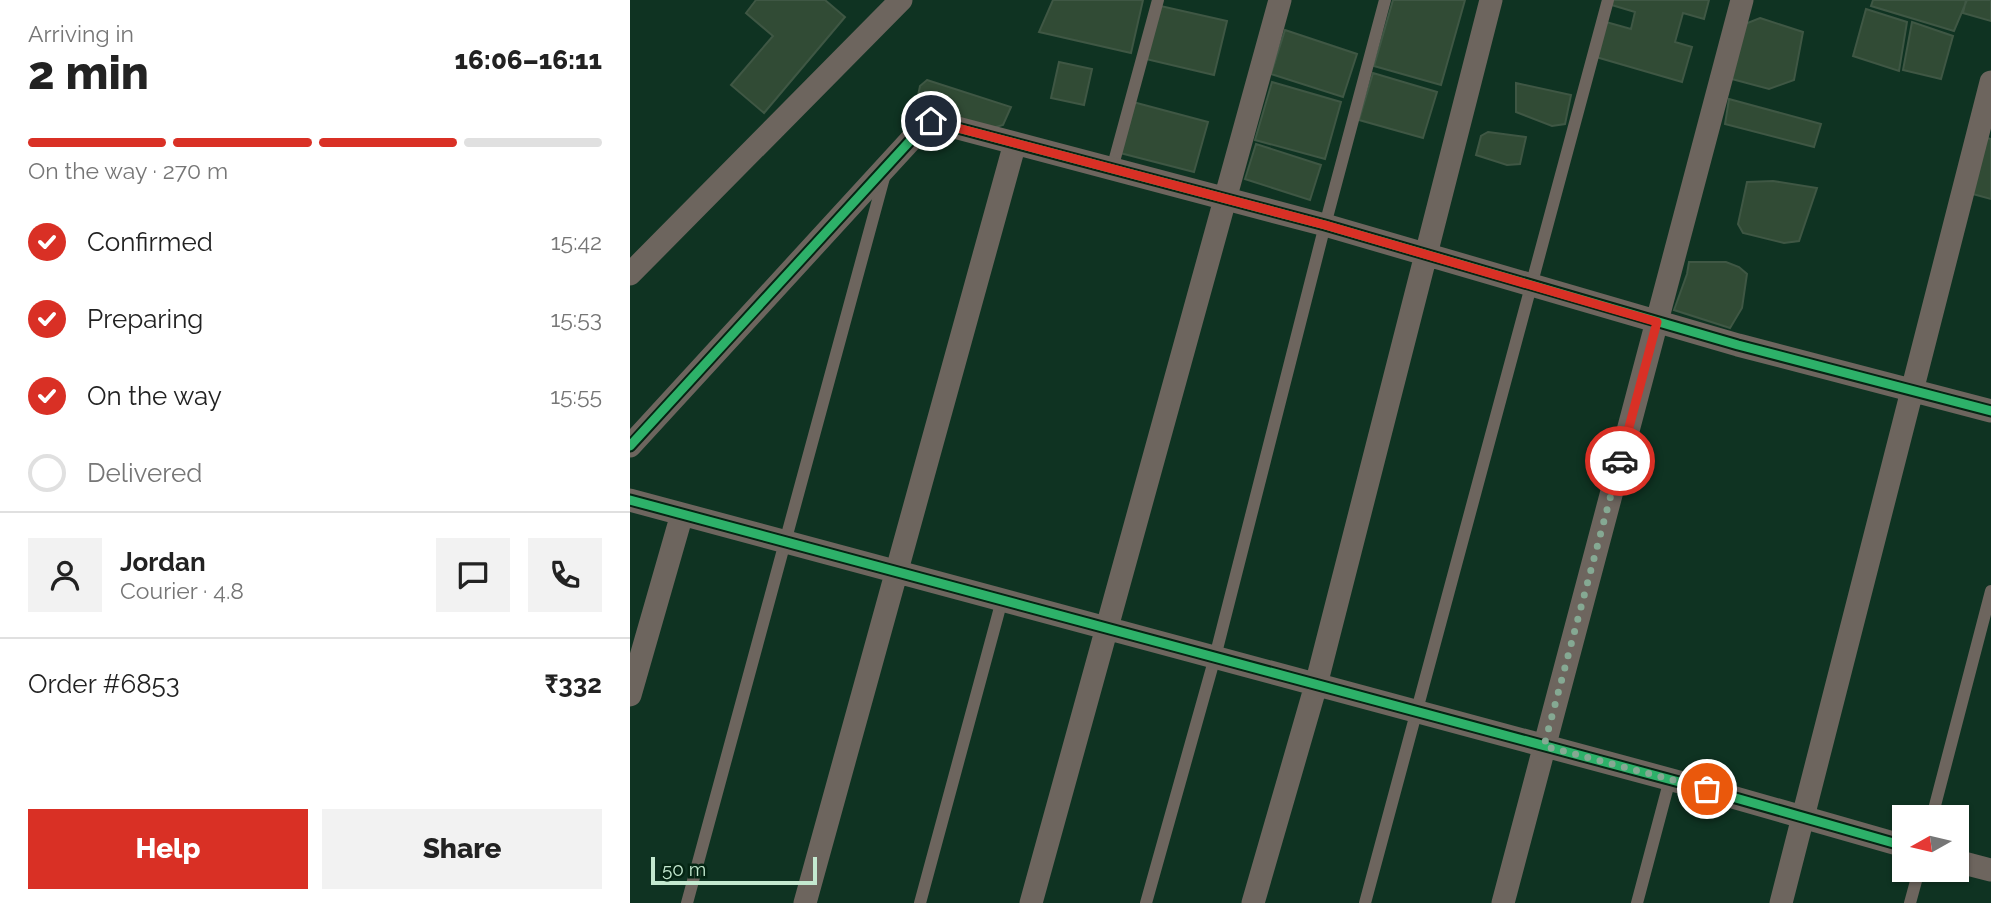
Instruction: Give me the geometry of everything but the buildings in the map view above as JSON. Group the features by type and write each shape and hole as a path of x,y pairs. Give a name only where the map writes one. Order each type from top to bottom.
{"street":[{"path":"630,274 901,0"},
{"path":"1031,903 1280,0"},
{"path":"1253,903 1317,685 1491,0"},
{"path":"1503,903 1742,0"},
{"path":"1781,903 1991,82"},
{"path":"630,446 931,121 1325,225 1657,322 1991,411"},
{"path":"805,903 1015,143"},
{"path":"630,500 1670,779 1892,843"},
{"path":"630,695 682,514"},
{"path":"1969,864 1991,870"}],"lane":[{"path":"1112,169 1158,0"},
{"path":"1146,903 1215,657 1385,0"},
{"path":"1365,903 1608,0"},
{"path":"687,903 888,165"},
{"path":"1935,805 1991,591"},
{"path":"920,903 1002,600"},
{"path":"1637,903 1670,779"},
{"path":"1910,903 1916,882"}],"cycle path":[{"path":"630,446 931,121 1325,225 1738,345 1991,411"},
{"path":"630,500 1683,783 1892,843"}],"way so far":[{"path":"1620,461 1544,746 1707,789"}],"route":[{"path":"931,121 1325,225 1657,322 1620,461"}]}
